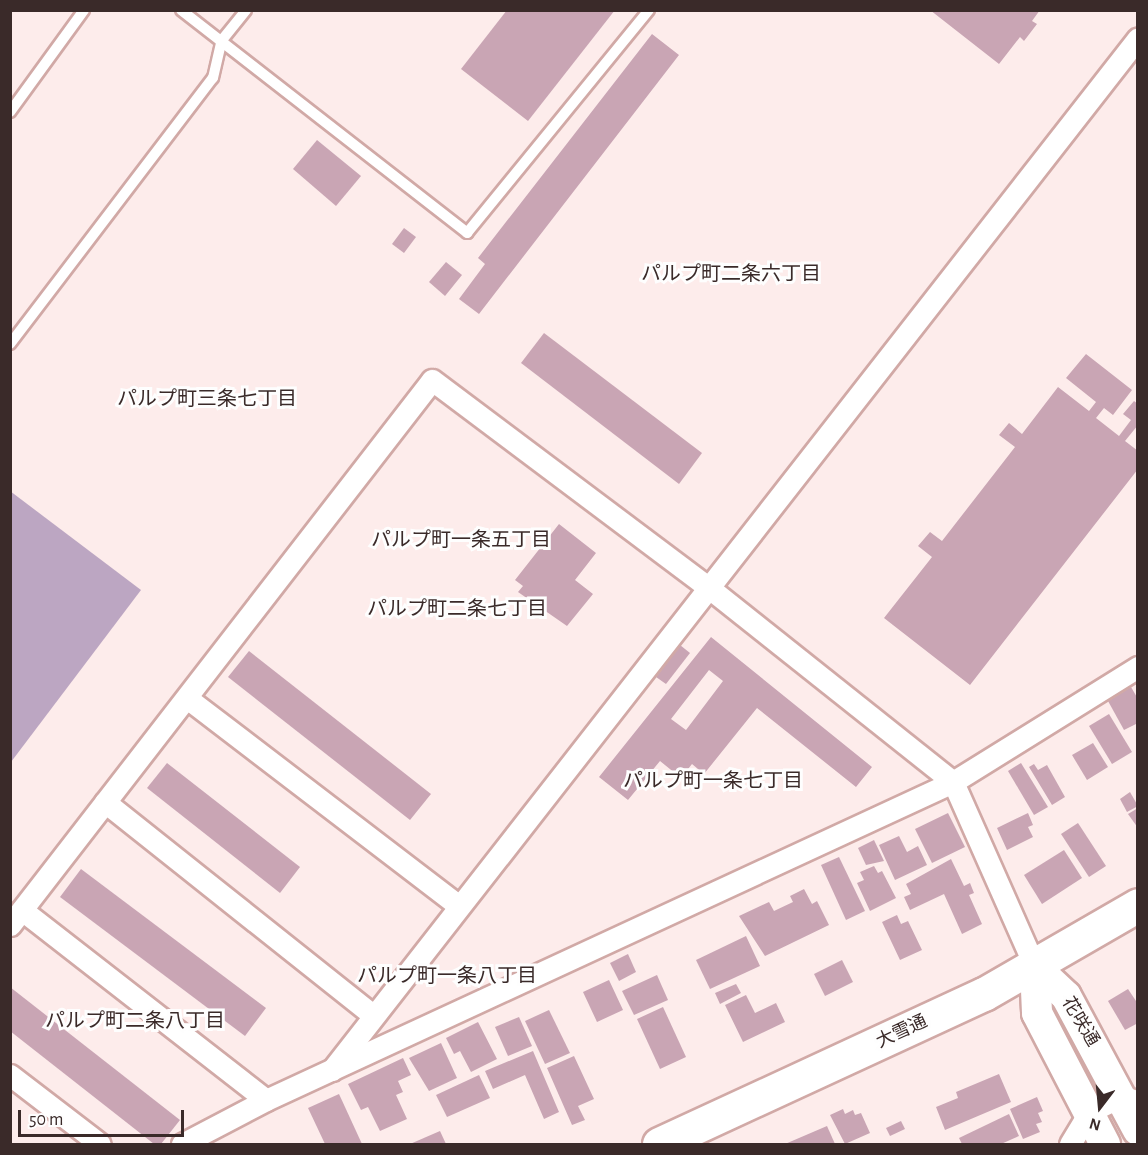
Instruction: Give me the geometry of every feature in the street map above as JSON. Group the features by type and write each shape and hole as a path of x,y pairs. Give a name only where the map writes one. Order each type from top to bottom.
{"highway":[{"name":"大雪通","path":"659,1144 1035,967 1137,905"}],"street":[{"path":"332,1070 458,905 1137,38"},
{"path":"266,1100 16,917 432,380 708,586 953,782 1035,967"},
{"path":"182,1144 266,1100 953,782 1137,667"},
{"path":"187,698 458,905"},
{"path":"105,802 373,1015"},
{"name":"花咲通","path":"1035,967 1066,996 1130,1099 1137,1130"},
{"name":"花咲通","path":"1035,967 1037,1013 1105,1144"},
{"path":"10,1076 100,1144"},
{"path":"1070,1144 1089,1112 1130,1099"}],"lane":[{"path":"10,112 84,10"},
{"path":"181,10 467,233 649,10"},
{"path":"10,344 213,78 222,40 246,10"}],"shaded area":[{"path":"10,491 141,590 11,762 10,762"}],"building":[{"path":"507,10 615,10 528,121 461,69"},
{"path":"930,10 1040,10 1032,21 1037,24 1024,41 1020,37 999,64"},
{"path":"652,34 679,55 479,314 459,299 485,264 478,258"},
{"path":"317,140 361,176 336,206 293,169"},
{"path":"404,228 416,237 404,253 392,244"},
{"path":"446,262 462,275 445,296 429,282"},
{"path":"544,333 702,453 679,484 521,363"},
{"path":"1086,354 1132,390 1113,415 1104,408 1096,418 1119,436 1131,420 1123,414 1134,401 1138,404 1138,425 1125,441 1138,451 1138,469 970,685 884,618 932,557 918,546 930,532 942,541 1015,447 999,435 1009,423 1022,434 1058,387 1089,411 1096,402 1066,378"},
{"path":"559,524 596,553 575,580 593,594 567,626 518,592 523,586 515,580"},
{"path":"711,637 872,767 856,787 757,708 704,774 692,764 681,778 660,761 628,800 599,777","holes":["709,670 723,681 686,730 671,719"]},
{"path":"680,645 690,653 666,684 656,677"},
{"path":"249,651 431,794 410,820 228,677"},
{"path":"1131,687 1138,699 1138,723 1124,730 1108,701"},
{"path":"1109,714 1132,752 1112,764 1089,726"},
{"path":"1093,743 1108,767 1087,780 1072,755"},
{"path":"167,763 300,867 280,893 147,788"},
{"path":"1021,763 1048,807 1034,815 1008,771"},
{"path":"1034,764 1038,770 1047,765 1065,797 1052,805 1029,767"},
{"path":"1130,792 1138,806 1127,812 1120,799"},
{"path":"1138,808 1138,828 1128,814"},
{"path":"948,813 965,847 932,863 915,829"},
{"path":"1028,813 1033,825 1028,827 1033,837 1007,850 997,828"},
{"path":"1078,823 1106,866 1089,877 1061,834"},
{"path":"899,836 907,852 918,846 927,865 895,880 879,845"},
{"path":"874,840 884,861 866,865 858,848"},
{"path":"1064,850 1082,878 1042,904 1024,875"},
{"path":"839,857 865,911 846,920 821,865"},
{"path":"951,859 964,886 970,883 974,893 969,895 982,924 962,934 944,894 910,910 904,897 911,894 906,884"},
{"path":"874,866 878,873 882,871 896,898 870,911 857,883 864,880 860,872"},
{"path":"81,869 266,1008 245,1036 60,897"},
{"path":"804,889 812,904 817,901 829,925 765,956 739,916 769,902 774,911 793,902 790,896"},
{"path":"897,915 901,924 908,921 922,950 900,960 882,922"},
{"path":"746,936 760,966 710,989 696,960"},
{"path":"628,954 636,972 619,981 610,963"},
{"path":"842,960 853,982 825,996 814,974"},
{"path":"657,975 668,1000 634,1015 622,991"},
{"path":"609,980 623,1010 597,1022 583,992"},
{"path":"736,984 741,993 720,1004 715,993"},
{"path":"10,987 180,1120 161,1144 154,1144 10,1031"},
{"path":"1128,989 1138,1004 1138,1023 1125,1030 1108,1001"},
{"path":"746,995 755,1013 776,1003 785,1022 743,1042 725,1005"},
{"path":"663,1007 686,1057 660,1069 637,1019"},
{"path":"549,1010 570,1053 545,1064 525,1021"},
{"path":"519,1017 532,1046 508,1056 495,1027"},
{"path":"478,1022 497,1059 471,1072 460,1051 454,1054 446,1038"},
{"path":"441,1043 457,1078 429,1091 409,1058"},
{"path":"533,1051 559,1112 544,1119 525,1075 493,1089 485,1071"},
{"path":"574,1056 594,1099 578,1106 585,1120 572,1125 547,1068"},
{"path":"403,1058 411,1075 398,1081 403,1092 396,1095 407,1119 380,1131 368,1107 361,1110 348,1084"},
{"path":"999,1074 1011,1102 945,1130 936,1107 958,1098 956,1092"},
{"path":"479,1075 490,1098 447,1117 436,1095"},
{"path":"339,1094 362,1144 325,1144 308,1108"},
{"path":"1037,1097 1043,1111 1038,1113 1042,1122 1036,1124 1040,1132 1023,1139 1010,1109"},
{"path":"843,1109 845,1114 853,1110 855,1115 861,1113 870,1133 845,1144 830,1115"},
{"path":"1009,1114 1019,1136 1001,1144 962,1144 959,1138"},
{"path":"901,1121 905,1129 890,1136 886,1128"},
{"path":"827,1126 835,1144 785,1144"},
{"path":"440,1131 446,1144 410,1144"}],"district":[{"name":"パルプ町二条六丁目","path":"731,274"},
{"name":"パルプ町三条七丁目","path":"207,399"},
{"name":"パルプ町一条五丁目","path":"461,540"},
{"name":"パルプ町二条七丁目","path":"457,609"},
{"name":"パルプ町一条七丁目","path":"713,781"},
{"name":"パルプ町一条八丁目","path":"447,976"},
{"name":"パルプ町二条八丁目","path":"135,1021"}]}
